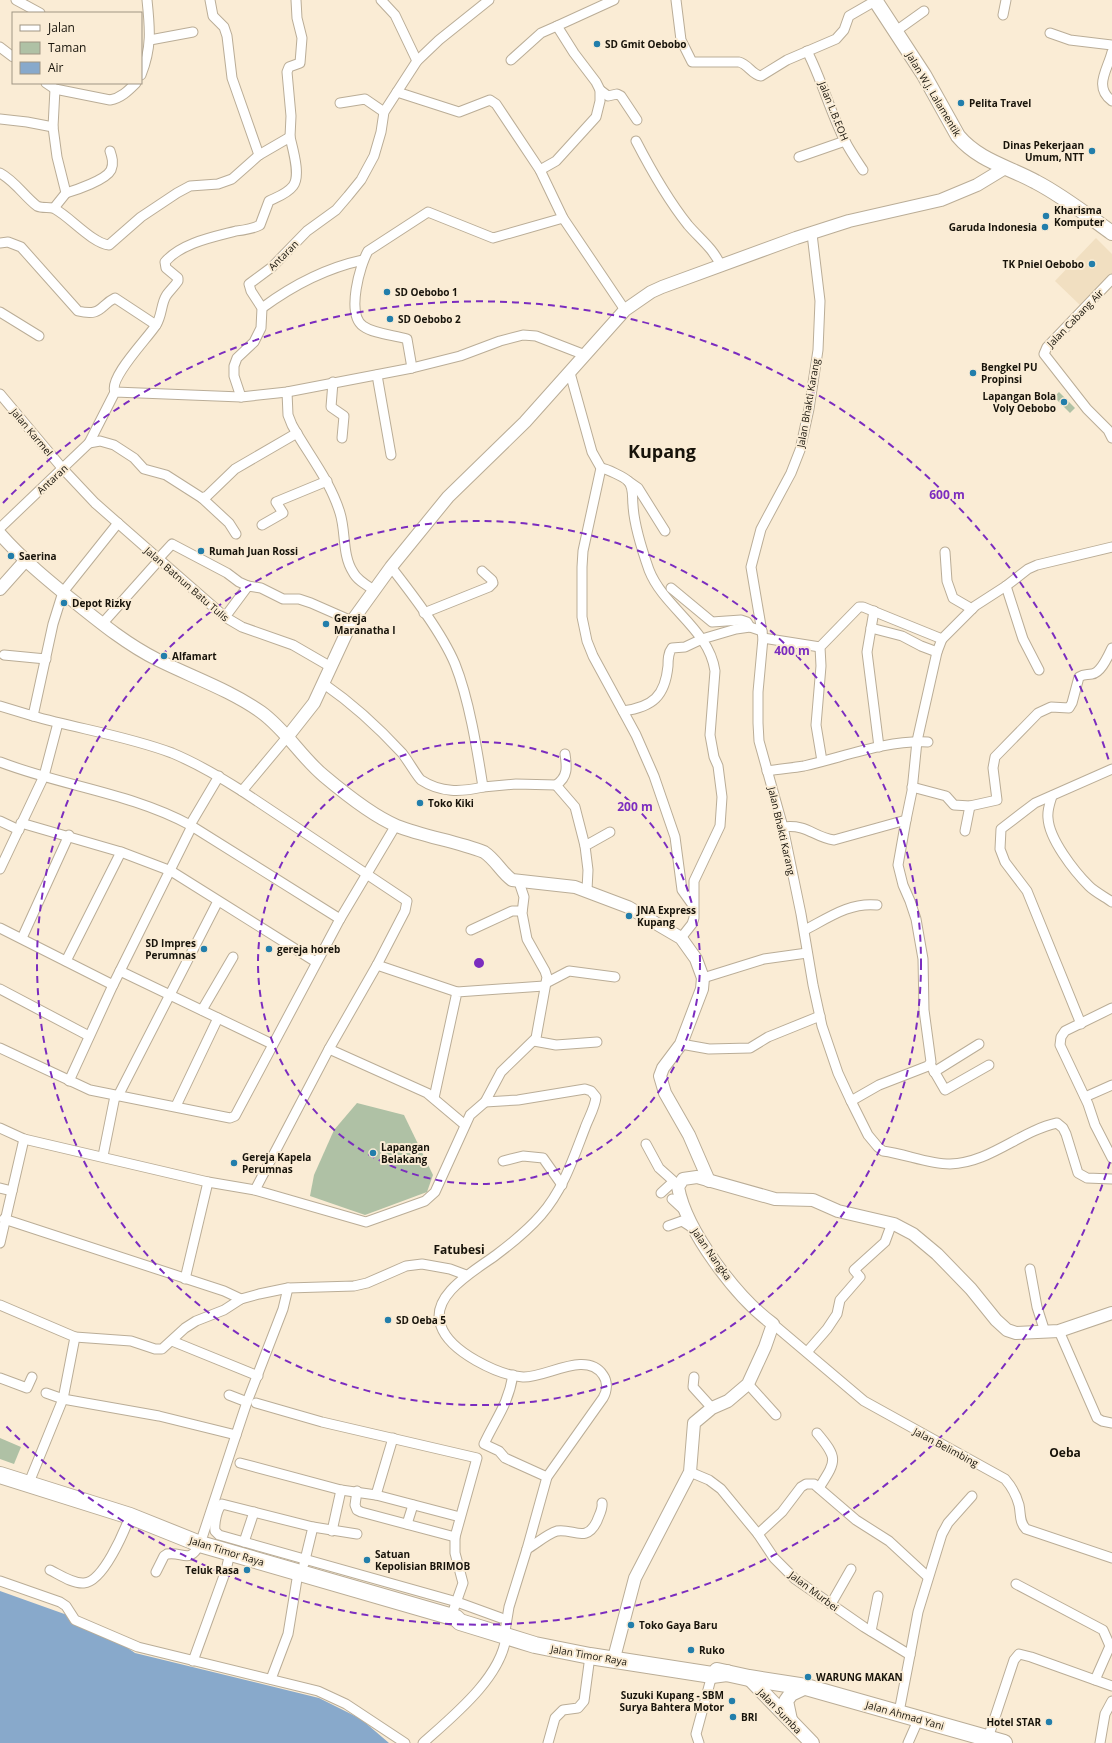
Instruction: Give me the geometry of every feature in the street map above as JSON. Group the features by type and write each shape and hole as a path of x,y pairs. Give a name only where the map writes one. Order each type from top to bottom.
{"highway":[{"name":"Jalan Timor Raya","path":"0,1475 130,1516 200,1544 230,1553 301,1569 454,1618 462,1617 590,1656 806,1687"},
{"name":"Jalan Timor Raya","path":"504,1629 616,1654 712,1669 719,1674"},
{"name":"Jalan Ahmad Yani","path":"806,1687 899,1712 1004,1743"}],"main road":[{"name":"Jalan W.J. Lalamentik","path":"875,0 924,75 958,136 972,151 1049,189 1112,233"},
{"name":"Jalan Sumba","path":"749,1678 812,1743"},
{"path":"791,1722 786,1701 791,1694 806,1687"}],"street":[{"path":"16,0 38,12"},
{"path":"142,73 148,58 150,40 150,19 147,0"},
{"path":"0,173 10,179 38,207 54,208 89,234 109,245 141,217 190,186 224,183 232,179 259,155 290,137 291,116 287,72 289,67 300,63 302,38 296,18 296,0"},
{"path":"381,0 395,15 417,61"},
{"name":"Antaran","path":"262,308 251,291 249,284 272,267 307,231 336,210 348,196 361,180 374,156 381,132 384,112 417,61 439,40 489,0"},
{"path":"511,60 541,33 614,0"},
{"path":"676,0 681,40 692,62 739,62 743,63 758,76 761,76 787,60 836,39 844,30 849,16 875,0"},
{"path":"1003,15 1006,0"},
{"path":"212,1 213,16 224,27 227,36 232,78 259,155"},
{"path":"896,31 924,11"},
{"path":"142,23 150,19"},
{"path":"540,170 556,161 596,117 600,101 600,90 596,82 574,53 557,26"},
{"path":"150,40 193,32"},
{"path":"1050,33 1070,40 1112,45"},
{"path":"0,47 12,56"},
{"name":"Jalan L.B.EOH","path":"807,51 820,77 822,87 845,141 863,170"},
{"path":"1112,52 1101,85 1105,94 1112,101"},
{"path":"48,84 55,89 110,100 117,99 135,84"},
{"path":"55,89 53,127 57,157 66,193"},
{"path":"600,90 608,96 617,94 621,96 636,120"},
{"path":"397,92 459,112 490,100 500,108 540,170 563,218 625,310"},
{"path":"340,103 365,99 384,112"},
{"path":"0,120 27,122 53,127"},
{"name":"Antaran","path":"0,528 90,443 115,392 114,384 124,366 156,325 162,311 166,295 178,282 178,278 166,268 166,262 170,257 194,244 260,225 269,201 292,187 296,181 296,161 290,137"},
{"path":"636,141 647,163 688,225 711,248 720,266"},
{"path":"799,157 845,141"},
{"path":"54,208 66,193 88,185 108,174 113,163 110,151"},
{"path":"242,791 314,703 352,621 391,567 448,497 525,422 625,310 651,292 720,266 796,238 849,221 942,200 977,185 1005,168"},
{"path":"412,368 407,339 369,329 362,325 355,312 354,295 363,260 368,251 376,244 428,212 493,238 563,218"},
{"name":"Jalan Bhakti Karang","path":"812,234 820,301 818,350 809,409 800,450 791,473 760,529 753,557 752,576 762,634 758,692 759,741 783,827 805,930 807,953 820,1016 832,1056 851,1101 871,1138 883,1151 938,1163 962,1162 984,1156 1057,1123 1063,1128 1066,1134 1078,1173 1086,1178 1112,1179"},
{"path":"0,242 8,242 21,247 78,311 96,312 104,308 115,298 156,325"},
{"path":"241,397 234,376 234,366 237,358 254,342 261,328 262,308 282,293 328,269 363,260"},
{"name":"Jalan Cabang Air","path":"1111,432 1087,409 1046,359 1044,354 1047,347 1112,279"},
{"path":"0,312 39,336"},
{"path":"115,392 241,397 287,392 412,368 460,356 514,336 523,335 536,336 585,355"},
{"path":"570,373 592,452 601,468 583,551 582,617 587,641 593,656 636,735 670,819 675,837 682,890 692,904"},
{"path":"377,375 391,456"},
{"path":"333,382 332,407 344,416 342,438"},
{"path":"287,392 288,415 297,433 327,481 340,514 346,548 353,572 358,579 374,590"},
{"name":"Jalan Karmel","path":"0,394 63,469"},
{"path":"202,498 207,496 241,464 297,433"},
{"path":"90,443 100,441 114,445 134,458 144,469 166,476 202,498 229,523 236,534"},
{"path":"601,468 608,470 638,488 665,531"},
{"name":"Jalan Batnun Batu Tulis","path":"63,469 95,503 225,617 242,627 293,645 331,667"},
{"path":"262,525 283,513 276,502 327,481"},
{"path":"628,481 633,493 633,507 640,542 650,571 663,593 702,638 710,653 715,671 710,735 712,748 718,766 722,812 720,826 694,881 692,904 694,918 692,924 681,938"},
{"path":"33,716 63,592 118,523"},
{"path":"0,534 26,561 102,624 130,644 153,657 241,700 261,712 288,736 313,766 328,779 354,800 396,825 484,852 495,860 505,875 512,880 519,882 576,887 586,890 628,907 681,938 696,959 703,978 702,989 682,1044 663,1068 660,1076 670,1103 689,1135 709,1181"},
{"path":"102,624 172,544 227,573 239,582 248,586 261,588 283,599 299,599 311,602 352,621"},
{"path":"989,1065 945,1090 932,1068 932,1058 927,1040 924,1010 923,959 916,919 903,885 898,865 912,787 916,741 929,695 937,652 942,638 972,609 1028,569 1038,565 1112,547"},
{"path":"945,552 947,581 953,598 972,609"},
{"path":"0,589 26,561"},
{"path":"391,567 449,651 455,665 477,752 483,787"},
{"path":"424,613 489,587 493,583 492,580 482,571"},
{"path":"225,617 248,586"},
{"path":"1006,586 1023,639 1039,670"},
{"path":"671,588 712,622 741,620 747,622 750,627 762,634 820,648"},
{"path":"822,761 816,725 821,666 820,648 859,607 864,607 942,638"},
{"path":"874,611 867,652 879,747"},
{"path":"623,711 646,705 658,697 662,692 670,650 685,647 702,638 750,627"},
{"path":"871,628 902,636 937,652"},
{"path":"912,787 946,796 954,805 970,806 997,800 993,768 995,757 1038,713 1051,707 1069,708 1072,703 1079,677 1092,674 1097,671 1112,648"},
{"path":"4,655 46,659"},
{"path":"324,684 346,699 385,736 409,761 420,779 441,788 456,792 483,787 516,784 556,785 566,776 567,767 565,754"},
{"path":"0,706 58,723 149,745 173,754 219,776 407,901 405,911 377,965 329,1049 255,1190"},
{"path":"0,869 44,776 58,723"},
{"path":"767,771 803,766 879,747 916,741 928,742"},
{"path":"0,762 157,810 191,825 340,918"},
{"path":"1081,1024 1027,892 1005,862 1000,849 1001,829 1035,803 1112,769"},
{"path":"69,1081 113,984 171,871 191,825 219,776"},
{"path":"556,785 574,807 585,846 588,870 586,890"},
{"path":"1052,796 1048,818 1049,826 1058,844 1068,861 1090,886 1112,902"},
{"path":"965,830 970,806"},
{"path":"783,827 796,825 826,839 834,840 906,820"},
{"path":"0,821 20,827 69,836 121,852 171,871 316,962"},
{"path":"0,1048 90,1090 230,1118 235,1116 340,918 396,825"},
{"path":"585,846 610,832"},
{"path":"22,938 69,836"},
{"path":"66,961 121,852"},
{"path":"0,1128 24,1139 103,1156 208,1182 255,1190 361,1221 371,1222 425,1201 435,1192 465,1125 474,1111 484,1102 501,1072 534,1041 538,1031 545,985 545,971 527,939 522,911 524,897 519,882"},
{"path":"103,1156 116,1096 172,995 218,901"},
{"path":"805,930 842,910 864,905 877,905"},
{"path":"471,930 512,911 522,911"},
{"path":"0,928 113,984"},
{"path":"703,978 764,959 807,953"},
{"path":"202,1010 233,957"},
{"path":"377,965 457,992 545,985 569,971 615,977"},
{"path":"120,971 272,1044"},
{"path":"0,989 89,1036"},
{"path":"434,1098 457,992"},
{"path":"1112,1008 1065,1031 1061,1037 1060,1045 1085,1097 1095,1125 1112,1158"},
{"path":"682,1044 709,1049 750,1048 768,1037 820,1016"},
{"path":"176,1106 218,1018"},
{"path":"534,1041 556,1045 597,1042"},
{"path":"851,1101 879,1085 932,1068 979,1044"},
{"path":"329,1049 434,1098 465,1125"},
{"path":"1085,1097 1112,1084"},
{"path":"423,1743 466,1703 496,1667 505,1645 504,1629 509,1607 547,1477 603,1398 606,1388 605,1378 593,1367 587,1365 571,1366 531,1376 513,1375 474,1359 462,1351 442,1330 439,1315 444,1301 466,1275 495,1256 528,1229 542,1214 562,1185 596,1101 595,1095 591,1091 585,1089 518,1100 484,1102"},
{"path":"0,1244 4,1220 24,1139"},
{"path":"646,1144 659,1168 676,1184"},
{"path":"503,1160 523,1156 543,1158 562,1185"},
{"path":"661,1193 683,1179 688,1177 697,1177 775,1199 813,1200 838,1211 892,1223 913,1234 937,1254 971,1289 996,1320 1007,1330 1026,1334 1059,1331 1112,1313"},
{"path":"185,1279 208,1182"},
{"name":"Jalan Nangka","path":"676,1184 685,1211 705,1248 729,1279 756,1309 773,1324"},
{"path":"0,1188 12,1191"},
{"path":"672,1199 685,1211"},
{"path":"4,1220 185,1279 241,1299"},
{"path":"668,1226 682,1221 694,1229"},
{"path":"807,1352 827,1329 837,1314 840,1300 860,1277 854,1270 885,1242 892,1223"},
{"path":"0,1304 75,1337 131,1341 154,1349 162,1349 172,1342 185,1328 196,1321 224,1310 241,1299 288,1288 354,1286 367,1283 406,1266 422,1264 450,1268 466,1275"},
{"path":"1030,1269 1037,1307 1045,1332"},
{"path":"156,1572 164,1556 167,1554 186,1557 193,1555 200,1544 236,1435 252,1403 258,1376 283,1308 288,1288"},
{"path":"616,1654 635,1578 690,1472 694,1423 697,1418 712,1408 728,1401 748,1384 765,1348 773,1324"},
{"name":"Jalan Belimbing","path":"773,1324 864,1401 1005,1479 1013,1488 1019,1506 1020,1520 1026,1529 1112,1558"},
{"path":"1059,1331 1097,1418 1102,1421 1112,1423"},
{"path":"28,1485 64,1399 75,1337"},
{"path":"172,1342 258,1376"},
{"path":"513,1375 508,1397 484,1444 499,1451 505,1458 547,1477"},
{"path":"0,1378 27,1388 32,1377"},
{"path":"694,1377 693,1387 712,1408"},
{"path":"748,1384 776,1415"},
{"path":"46,1393 64,1399 159,1416 236,1435"},
{"path":"229,1395 252,1403 322,1422 478,1458 455,1537 455,1553 463,1584 454,1618"},
{"path":"817,1433 831,1452 834,1461 831,1469 819,1488"},
{"path":"376,1495 393,1438"},
{"path":"240,1463 341,1490 357,1491 376,1495 460,1517"},
{"name":"Jalan Murbei","path":"690,1472 709,1480 721,1489 758,1534 774,1558 795,1579 871,1631 910,1655"},
{"path":"758,1534 782,1512 801,1487 806,1484 814,1484 856,1520 889,1541 928,1577"},
{"path":"332,1531 341,1490"},
{"path":"357,1491 355,1505 357,1510 455,1537"},
{"path":"899,1712 918,1612 942,1534 948,1523 972,1496"},
{"path":"527,1549 557,1531 577,1534 586,1532 595,1525 602,1503"},
{"path":"357,1534 313,1527 222,1504 219,1507 214,1531 219,1535 244,1542 301,1569 457,1602 504,1629"},
{"path":"407,1524 413,1505"},
{"path":"244,1542 254,1512"},
{"path":"50,1570 83,1584 90,1582 104,1567 125,1529 130,1516"},
{"path":"271,1679 288,1634 301,1569 313,1527"},
{"path":"193,1661 226,1570 230,1553"},
{"path":"831,1604 851,1569"},
{"path":"0,1581 60,1602 66,1606 75,1620 138,1647 318,1691 330,1696 395,1739 406,1743"},
{"path":"1016,1584 1103,1630 1110,1646 1095,1680"},
{"path":"871,1631 878,1596"},
{"path":"988,1738 1014,1660 1019,1654 1031,1656 1112,1686"},
{"path":"548,1743 555,1718 563,1710 578,1708 584,1701 590,1656"},
{"path":"699,1743 696,1734 719,1674"},
{"path":"1100,1743 1105,1714 1112,1701"},
{"path":"908,1743 919,1718"}],"shaded area":[{"name":"TK Pniel Oebobo","path":"1096,238 1112,254 1112,274 1081,306 1055,281"}],"green space":[{"name":"Lapangan Bola Voly Oebobo","path":"1059,392 1075,408 1070,413 1054,397"},
{"name":"Lapangan Belakang","path":"357,1103 404,1115 433,1175 427,1192 365,1215 310,1196 314,1175 334,1130"},
{"path":"0,1438 21,1447 14,1464 0,1459"}],"water":[{"path":"0,1591 70,1616 116,1640 135,1653 319,1698 361,1719 389,1743 0,1743"}],"place":[{"name":"SD Gmit Oebobo","path":"597,44"},
{"name":"Pelita Travel","path":"961,103"},
{"name":"Dinas Pekerjaan Umum, NTT","path":"1092,151"},
{"name":"Kharisma Komputer","path":"1046,216"},
{"name":"Garuda Indonesia","path":"1045,227"},
{"name":"TK Pniel Oebobo","path":"1092,264"},
{"name":"SD Oebobo 1","path":"387,292"},
{"name":"SD Oebobo 2","path":"390,319"},
{"name":"Bengkel PU Propinsi","path":"973,373"},
{"name":"Lapangan Bola Voly Oebobo","path":"1064,402"},
{"name":"Rumah Juan Rossi","path":"201,551"},
{"name":"Saerina","path":"11,556"},
{"name":"Depot Rizky","path":"64,603"},
{"name":"Gereja Maranatha I","path":"326,624"},
{"name":"Alfamart","path":"164,656"},
{"name":"Toko Kiki","path":"420,803"},
{"name":"JNA Express Kupang","path":"629,916"},
{"name":"SD Impres Perumnas","path":"204,949"},
{"name":"gereja horeb","path":"269,949"},
{"name":"Lapangan Belakang","path":"373,1153"},
{"name":"Gereja Kapela Perumnas","path":"234,1163"},
{"name":"SD Oeba 5","path":"388,1320"},
{"name":"Satuan Kepolisian BRIMOB","path":"367,1560"},
{"name":"Teluk Rasa","path":"247,1570"},
{"name":"Toko Gaya Baru","path":"631,1625"},
{"name":"Ruko","path":"691,1650"},
{"name":"WARUNG MAKAN","path":"808,1677"},
{"name":"Suzuki Kupang - SBM Surya Bahtera Motor","path":"732,1701"},
{"name":"BRI","path":"733,1717"},
{"name":"Hotel STAR","path":"1049,1722"}],"district":[{"name":"Kupang","path":"662,452"},
{"name":"Fatubesi","path":"459,1250"},
{"name":"Oeba","path":"1065,1453"}]}
